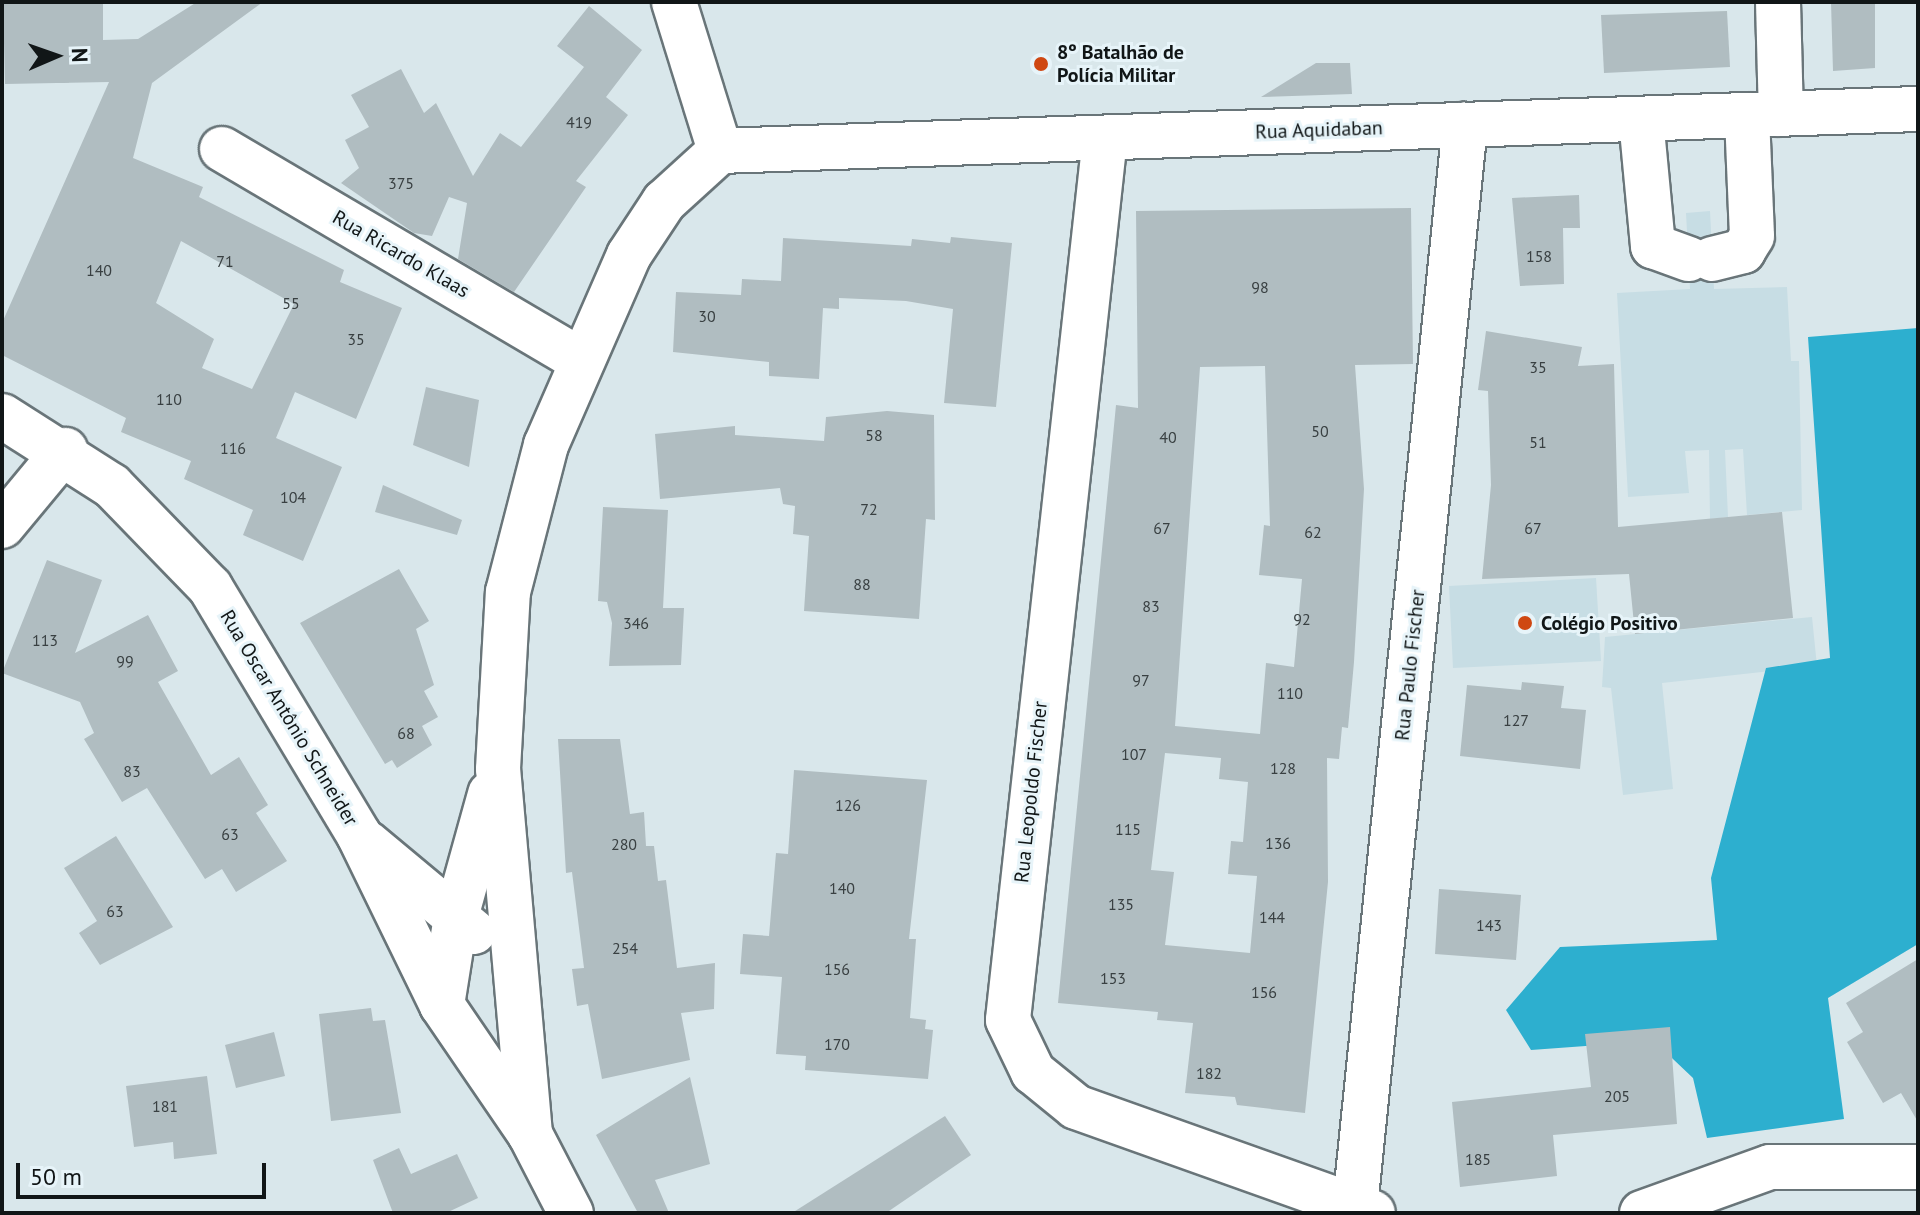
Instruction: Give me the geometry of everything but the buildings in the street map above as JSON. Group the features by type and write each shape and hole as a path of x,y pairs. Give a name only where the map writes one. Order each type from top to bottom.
{"street":[{"path":"571,1213 530,1134 515,987 498,769 508,592 530,498 579,359 638,242 664,202 720,151 674,2"},
{"path":"1641,119 1653,246 1700,259 1743,251 1752,236 1778,2"},
{"name":"Rua Aquidaban","path":"720,151 1918,109"},
{"name":"Rua Paulo Fischer","path":"1364,1210 1465,125"},
{"name":"Rua Leopoldo Fischer","path":"1105,138 1008,1020 1033,1072 1076,1107 1364,1210"},
{"name":"Rua Ricardo Klaas","path":"222,149 579,359"},
{"name":"Rua Oscar Antônio Schneider","path":"2,416 65,450 163,531 210,587 359,835 442,1005 530,1134"},
{"path":"2,526 65,450"},
{"path":"498,769 456,917 442,1005 473,1016 515,987"},
{"name":"Rua Oscar Antônio Schneider","path":"359,835 456,917 515,987"},
{"path":"1642,1213 1770,1167 1918,1167"}],"shaded area":[{"path":"1710,211 1714,289 1787,287 1791,361 1799,361 1802,510 1747,515 1743,449 1725,450 1728,517 1710,519 1709,450 1685,451 1689,493 1628,497 1617,293 1690,289 1686,213"},
{"path":"1918,328 1918,944 1828,998 1844,1119 1707,1138 1693,1078 1654,1041 1531,1050 1506,1010 1560,947 1717,940 1711,878 1766,668 1830,658 1808,337"},
{"name":"Colégio Positivo","path":"1596,578 1601,661 1453,668 1449,586"},
{"path":"1812,617 1817,666 1662,683 1673,789 1623,795 1611,688 1602,687 1605,637"}],"place":[{"name":"8º Batalhão de Polícia Militar","path":"1041,64"},
{"name":"Colégio Positivo","path":"1525,623"}]}
